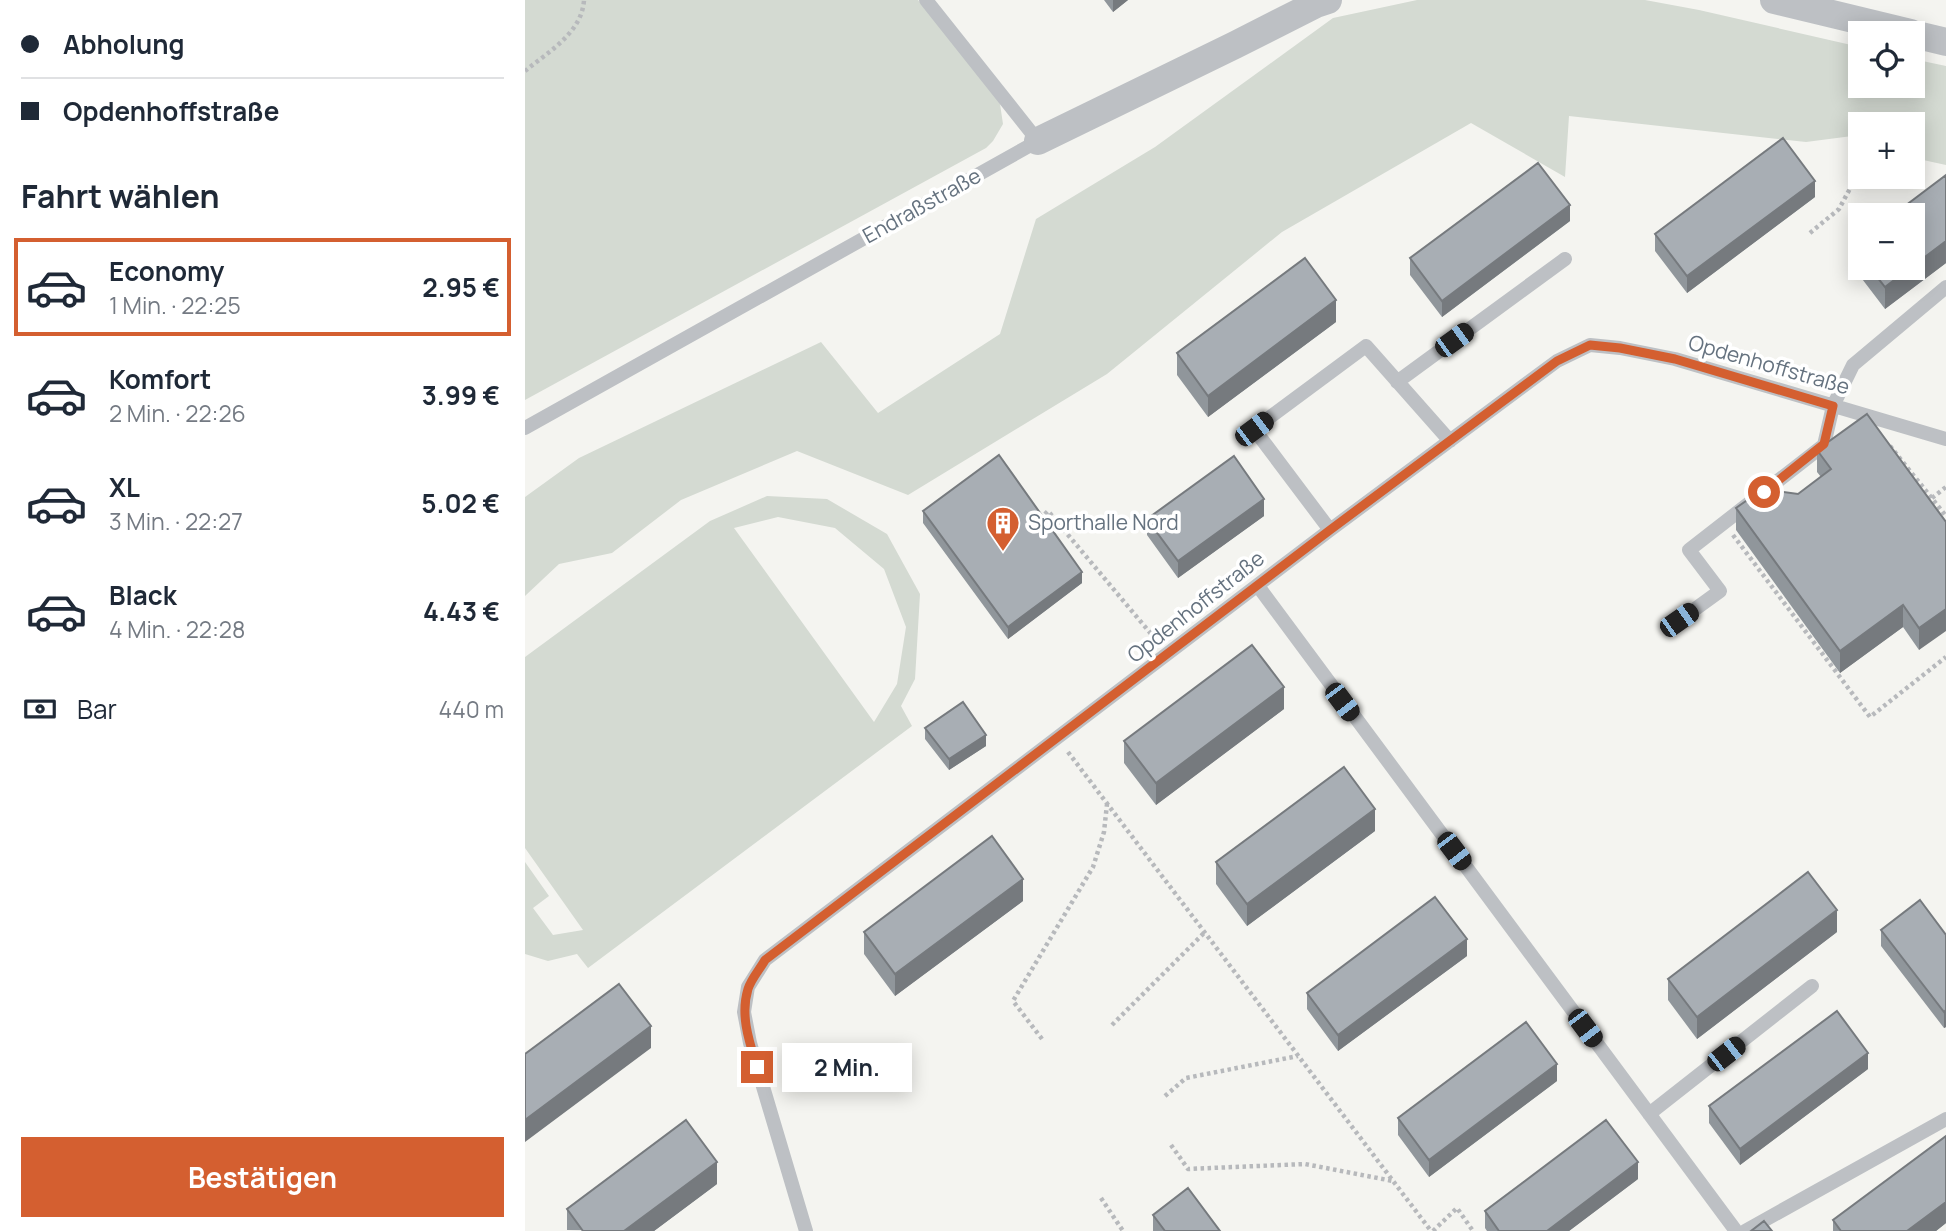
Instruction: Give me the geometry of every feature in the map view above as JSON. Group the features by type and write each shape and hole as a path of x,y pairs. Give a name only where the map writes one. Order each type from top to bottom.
{"street":[{"name":"Endraßstraße","path":"1038,141 1328,0"},
{"path":"1774,0 1859,21"},
{"path":"1925,37 1946,42"}],"lane":[{"path":"926,0 1038,141"},
{"name":"Endraßstraße","path":"525,428 1038,141"},
{"path":"1397,382 1565,259"},
{"path":"1679,620 1720,591 1689,550 1824,444 1833,406 1853,365 1946,287"},
{"name":"Opdenhoffstraße","path":"806,1231 750,1042 744,1012 748,987 765,960 1330,530 1557,361 1590,345 1675,359 1946,439"},
{"path":"1330,530 1254,429 1366,346 1450,441"},
{"path":"1258,586 1736,1231"},
{"path":"1649,1114 1812,986"},
{"path":"1745,1231 1946,1119"}],"path":[{"path":"525,71 565,38 578,22 584,0"},
{"path":"1810,233 1839,209 1850,189"},
{"path":"1885,440 1946,516"},
{"path":"1932,498 1946,487"},
{"path":"1037,522 1048,511 1169,655"},
{"path":"1724,523 1870,717 1946,657"},
{"path":"1058,739 1432,1231 1457,1208 1473,1231"},
{"path":"1042,1039 1013,1000 1093,867 1104,832 1107,803"},
{"path":"1112,1026 1205,932"},
{"path":"1165,1096 1186,1078 1299,1056"},
{"path":"1171,1145 1188,1169 1305,1164 1393,1181"},
{"path":"1101,1198 1123,1231"}],"shaded area":[{"path":"525,0 918,0 996,95 1003,124 986,148 525,400"},
{"path":"1417,0 1645,0 1848,44 1848,98 1925,98 1925,62 1946,66 1946,165 1925,160 1925,112 1848,112 1848,137 1806,142 1569,116 1565,177 1471,123 1282,232 1107,374 908,495 797,451 681,500 612,553 559,564 525,596 525,497 579,458 821,342 878,413 1000,334 1036,219 1155,147 1333,18"},
{"path":"767,496 827,499 887,534 920,594 915,679 901,706 912,726 588,968 577,954 548,961 525,954 525,862 549,896 533,908 553,935 583,930 525,848 525,657 710,521","holes":["778,517 835,528 884,569 906,627 897,684 874,722 734,528"]}],"building":[{"path":"1783,138 1815,181 1687,276 1655,234"},
{"path":"1538,163 1570,205 1442,301 1410,258"},
{"path":"1946,175 1946,241 1925,257 1925,203 1909,203"},
{"path":"1305,258 1336,300 1208,396 1177,353"},
{"path":"1879,280 1894,280 1885,287"},
{"path":"1867,414 1946,522 1946,609 1919,628 1903,605 1840,651 1736,508 1763,489 1798,494 1831,469 1817,450"},
{"name":"Sporthalle Nord","path":"999,455 1082,572 1008,627 923,511"},
{"path":"1234,456 1264,499 1178,561 1147,519"},
{"path":"1252,645 1284,687 1156,783 1124,741"},
{"path":"963,702 986,735 949,759 925,728"},
{"path":"1344,767 1375,809 1247,904 1216,862"},
{"path":"992,836 1023,879 895,974 864,932"},
{"path":"1808,872 1837,910 1697,1017 1668,979"},
{"path":"1435,897 1467,939 1338,1035 1307,993"},
{"path":"1920,900 1946,935 1944,1012 1881,930"},
{"path":"619,984 651,1026 525,1120 525,1054"},
{"path":"1837,1011 1868,1053 1740,1149 1709,1106"},
{"path":"1526,1022 1557,1064 1429,1160 1398,1118"},
{"path":"686,1120 717,1162 624,1231 583,1231 567,1209"},
{"path":"1606,1120 1638,1162 1547,1231 1499,1231 1485,1211"},
{"path":"1946,1136 1946,1202 1907,1231 1841,1231 1833,1220"},
{"path":"1188,1188 1220,1231 1165,1231 1153,1215"},
{"path":"1764,1221 1772,1231 1751,1231"}],"place":[{"name":"Sporthalle Nord","path":"1003,553"}],"route":[{"path":"757,1067 744,1012 748,987 765,960 1330,530 1557,361 1590,345 1620,348 1675,359 1833,406 1824,444 1764,492"}]}
